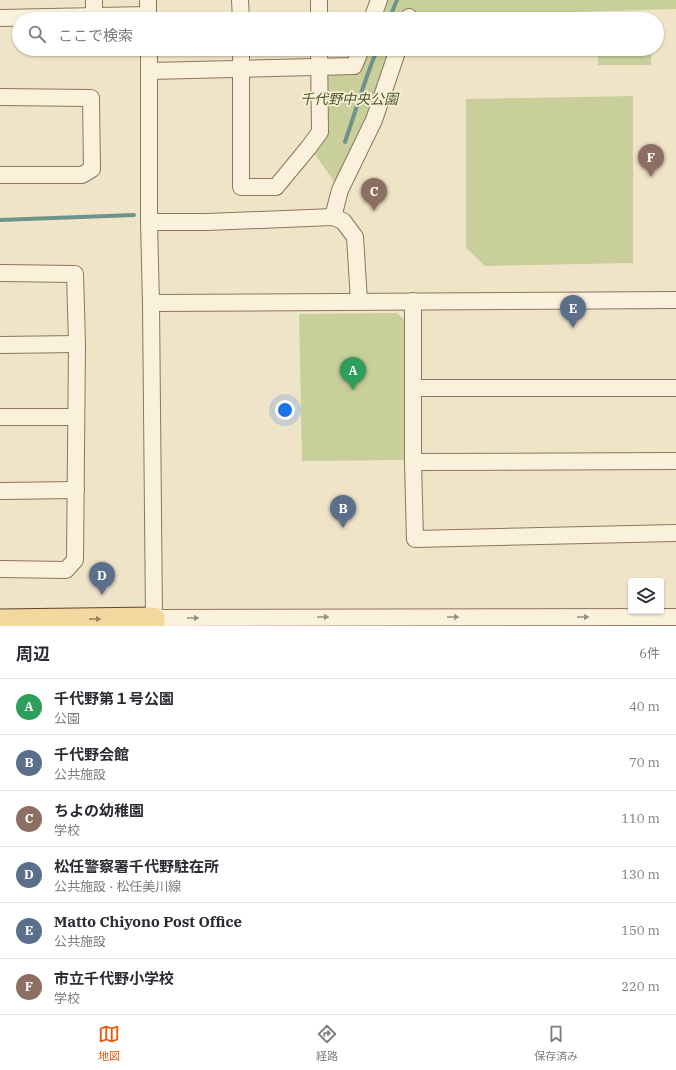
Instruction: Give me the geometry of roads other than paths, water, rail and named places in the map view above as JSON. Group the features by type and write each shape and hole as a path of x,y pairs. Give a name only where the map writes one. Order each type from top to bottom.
{"main road":[{"path":"0,620 154,622"}],"street":[{"path":"94,0 94,12"},
{"path":"240,0 241,12"},
{"path":"318,0 319,12"},
{"path":"375,12 379,0"},
{"path":"0,18 12,18"},
{"path":"148,56 154,622 676,616"},
{"path":"241,56 241,187 276,187 320,132 319,56"},
{"path":"149,71 354,66 358,56"},
{"path":"333,217 340,190 374,120 396,56"},
{"path":"0,97 91,98 92,169 82,175 0,175"},
{"path":"149,222 207,222 333,217 343,220 355,237 359,301"},
{"path":"0,273 75,274 77,344 75,560 66,570 0,569"},
{"path":"151,303 676,300"},
{"path":"413,301 413,462 415,539 676,533"},
{"path":"0,345 77,344"},
{"path":"414,388 676,388"},
{"path":"0,418 76,417"},
{"path":"413,462 676,461"},
{"path":"0,491 76,490"}],"waterway":[{"path":"392,12 397,0"},
{"path":"345,142 374,56"},
{"path":"0,220 134,215"}],"place":[{"name":"市立千代野小学校","path":"651,177"},
{"name":"ちよの幼稚園","path":"374,211"},
{"name":"Matto Chiyono Post Office","path":"573,328"},
{"name":"千代野第１号公園","path":"353,390"},
{"name":"千代野会館","path":"343,528"},
{"name":"松任警察署千代野駐在所","path":"102,595"}],"park label":[{"name":"千代野中央公園","path":"349,99"}]}
